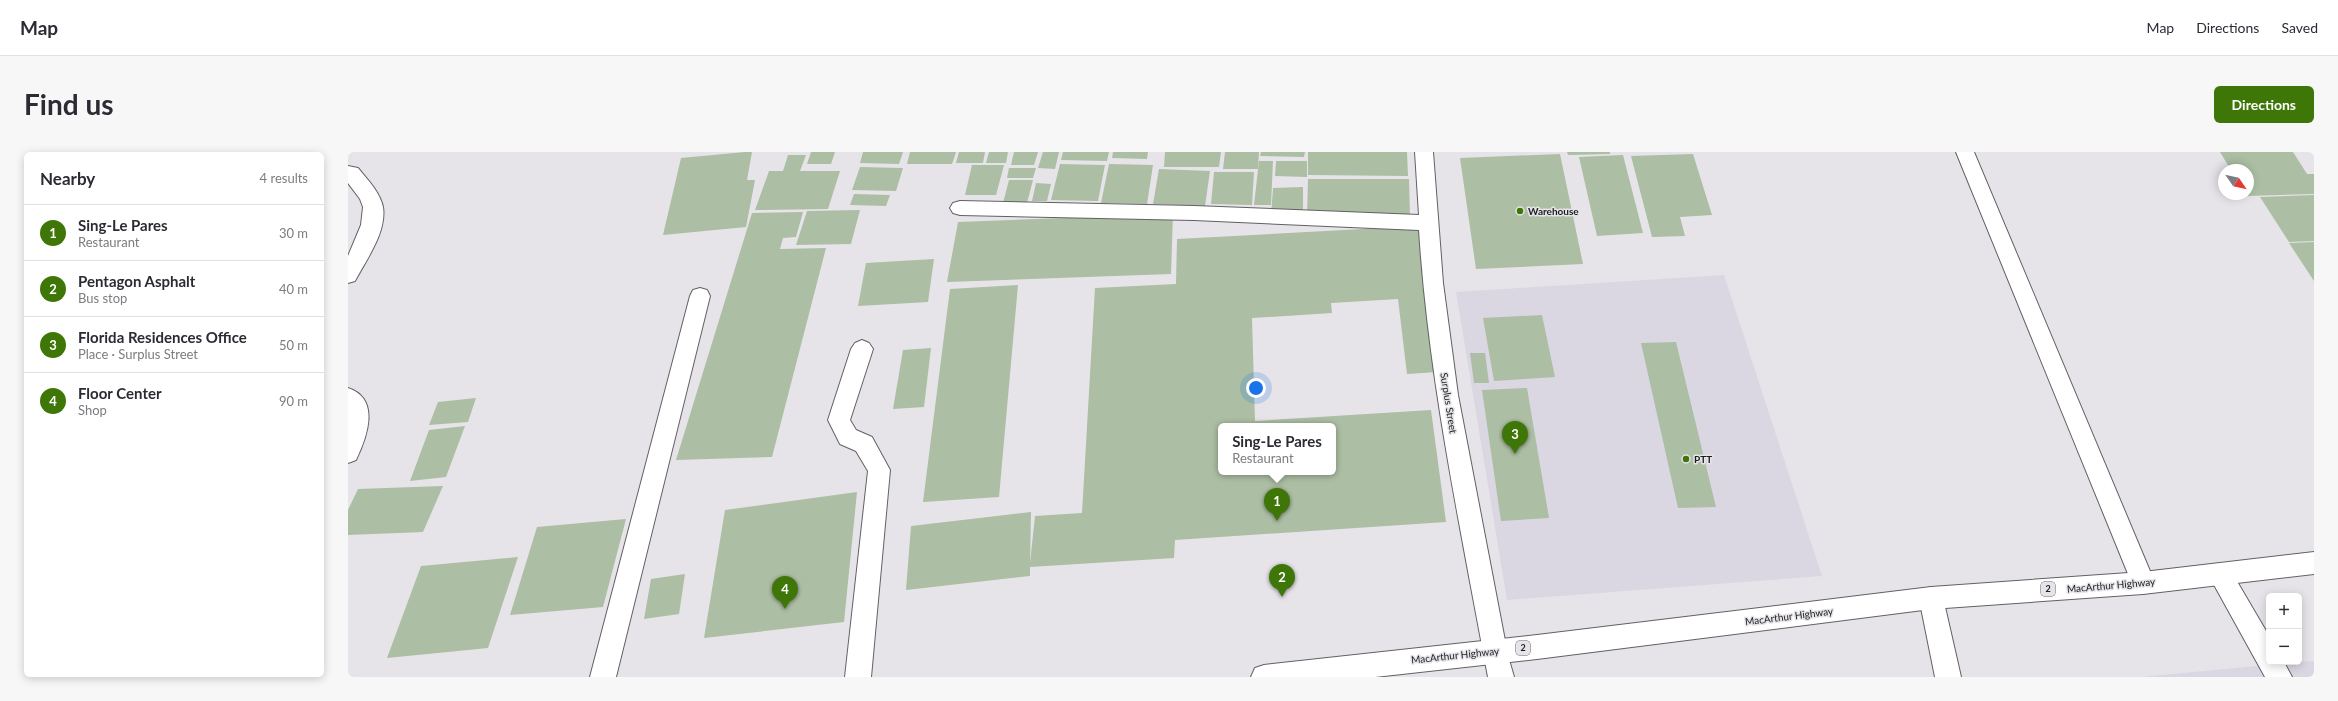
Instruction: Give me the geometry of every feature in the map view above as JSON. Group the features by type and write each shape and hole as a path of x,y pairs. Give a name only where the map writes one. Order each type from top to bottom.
{"main road":[{"name":"Surplus Street","path":"1424,152 1433,283 1447,395 1501,677"},
{"path":"1966,152 2143,583"},
{"path":"348,172 351,173 365,192 373,207 368,237 348,274"},
{"path":"960,208 1194,213 1430,223"},
{"path":"603,677 700,296"},
{"path":"858,677 879,470 864,444 848,437 839,420 862,349"},
{"path":"348,397 358,409 357,429 348,453"},
{"name":"MacArthur Highway","path":"1264,677 1373,670 1495,651 1931,598 2143,583 2314,563"},
{"path":"2220,574 2266,654"},
{"path":"1931,598 1948,677"},
{"path":"2272,665 2279,677"}],"shaded area":[{"path":"1724,275 1822,576 1507,600 1456,292"},
{"path":"2314,661 2314,677 2141,677 2267,665 2302,665 2302,662"}],"building":[{"path":"752,152 747,180 755,180 746,227 663,235 681,158"},
{"path":"811,152 835,152 831,164 807,164"},
{"path":"863,152 903,152 899,164 860,163"},
{"path":"910,152 956,152 952,164 907,164"},
{"path":"959,152 985,152 983,163 956,163"},
{"path":"989,152 1008,152 1006,163 986,163"},
{"path":"1014,152 1038,152 1034,165 1011,165"},
{"path":"1043,152 1059,152 1055,169 1038,168"},
{"path":"1063,152 1109,152 1107,161 1061,160"},
{"path":"1113,152 1148,152 1147,159 1112,158"},
{"path":"1165,152 1221,152 1219,167 1164,167"},
{"path":"1225,152 1259,152 1258,169 1223,169"},
{"path":"1261,152 1305,152 1304,157 1260,156"},
{"path":"1308,152 1407,152 1408,176 1308,175"},
{"path":"1567,152 1610,152 1610,154 1568,155"},
{"path":"2220,152 2293,152 2307,174 2314,174 2314,194 2254,196 2254,164 2227,164"},
{"name":"Warehouse","path":"1560,154 1583,264 1476,269 1460,158"},
{"path":"1693,154 1712,215 1680,217 1685,236 1652,237 1631,156"},
{"path":"788,155 806,155 800,171 840,171 828,209 755,210 769,171 783,171"},
{"name":"Warehouse","path":"1623,155 1643,233 1597,236 1579,157"},
{"path":"1259,161 1273,161 1271,205 1254,205"},
{"path":"1276,161 1307,161 1307,177 1275,176"},
{"path":"1060,164 1105,165 1098,201 1051,200"},
{"path":"1109,164 1153,165 1147,204 1101,203"},
{"path":"972,165 1004,165 996,195 965,195"},
{"path":"860,167 903,168 896,191 852,190"},
{"path":"1009,168 1036,168 1033,178 1007,178"},
{"path":"1159,169 1210,171 1205,206 1153,204"},
{"path":"1214,172 1254,172 1252,205 1211,204"},
{"path":"1308,179 1409,179 1410,217 1307,217"},
{"path":"1009,180 1033,180 1027,203 1003,203"},
{"path":"1036,183 1051,184 1047,201 1032,201"},
{"path":"1303,187 1303,216 1271,216 1273,188"},
{"path":"854,194 890,195 886,206 850,205"},
{"path":"2314,195 2314,241 2289,242 2260,197"},
{"path":"860,210 851,244 796,245 807,211"},
{"path":"803,212 796,237 783,238 780,249 826,248 772,457 676,460 752,213"},
{"path":"1173,214 1171,274 947,282 958,222"},
{"path":"1418,226 1437,372 1407,374 1398,299 1331,303 1332,313 1252,318 1255,421 1431,410 1446,522 1175,540 1174,558 1030,567 1030,576 906,590 911,526 1031,512 1030,563 1035,516 1082,513 1095,288 1176,284 1177,239"},
{"path":"2314,242 2314,281 2289,243"},
{"path":"934,259 928,302 858,306 866,263"},
{"path":"1018,285 999,497 923,502 950,289"},
{"path":"1542,315 1555,377 1494,381 1483,318"},
{"name":"PTT","path":"1676,342 1716,507 1678,508 1641,343"},
{"path":"931,348 924,407 893,409 903,350"},
{"path":"1470,353 1485,353 1489,383 1474,383"},
{"path":"1527,388 1549,518 1501,521 1482,390"},
{"path":"476,398 468,422 429,425 438,402"},
{"path":"465,426 446,477 410,481 429,430"},
{"path":"443,486 423,532 348,535 348,510 358,489"},
{"path":"857,492 844,622 704,638 725,510"},
{"path":"626,519 603,607 510,615 537,527"},
{"path":"518,557 488,648 387,658 421,566"},
{"path":"685,574 679,614 644,619 651,579"}],"place":[{"name":"Warehouse","path":"1520,211"},
{"name":"Florida Residences Office","path":"1515,454"},
{"name":"PTT","path":"1686,459"},
{"name":"Sing-Le Pares","path":"1277,521"},
{"name":"Pentagon Asphalt","path":"1282,597"},
{"name":"Floor Center","path":"785,609"}]}
